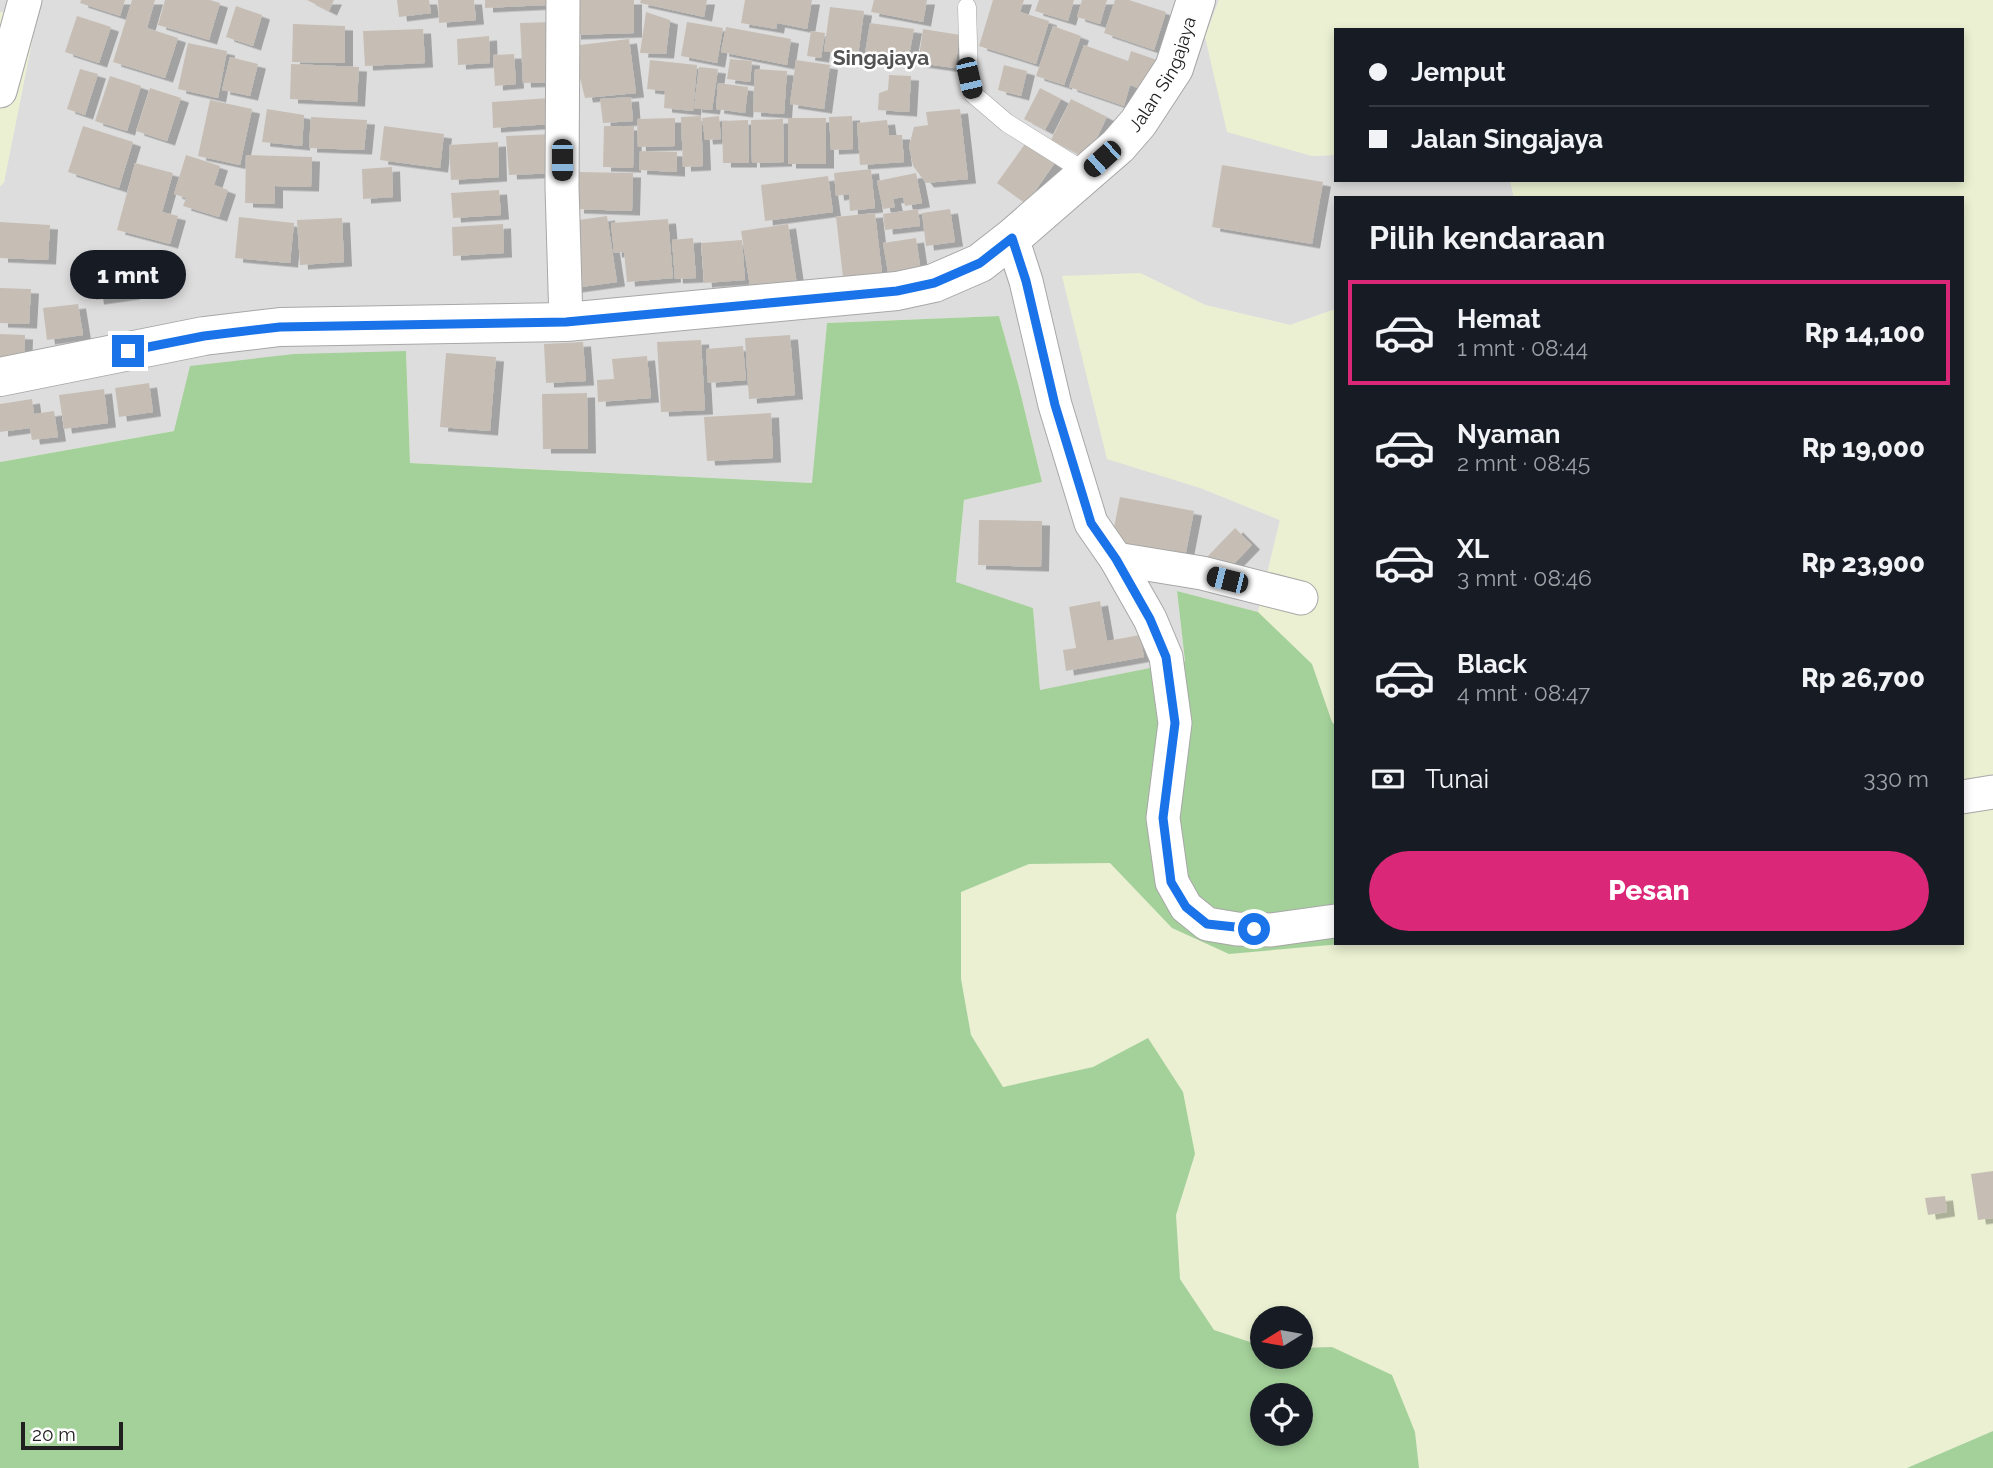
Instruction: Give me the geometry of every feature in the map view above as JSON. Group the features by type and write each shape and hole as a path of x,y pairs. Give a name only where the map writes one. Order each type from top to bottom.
{"street":[{"path":"0,91 25,0"},
{"path":"563,0 562,187 566,322"},
{"name":"Jalan Singajaya","path":"0,377 204,336 280,327 566,322 897,291 934,283 980,263 1118,146 1138,123 1174,68 1196,0"},
{"path":"1012,238 1026,281 1055,405 1091,523 1116,559 1150,619 1166,657 1175,723 1163,818 1171,882 1186,907 1207,924 1237,929 1271,930 1334,921"},
{"path":"1116,559 1202,573 1301,598"},
{"path":"1964,797 1993,792"}],"lane":[{"path":"967,7 969,78 973,94 1007,123 1087,173"}],"shaded area":[{"path":"0,0 1219,0 1205,37 1312,156 1334,155 1334,182 1510,182 1514,196 1334,196 1334,310 1290,325 1205,305 1140,273 1203,489 1280,520 1258,612 1177,591 1185,661 1040,691 1033,608 956,583 964,500 1042,482 999,316 827,323 813,483 410,463 406,351 174,431 0,462 0,186 4,182 36,21 0,12"}],"green space":[{"path":"1219,0 1993,0 1993,1431 1907,1468 1419,1468 1415,1431 1332,1347 1313,1348 1313,1306 1250,1306 1250,1342 1214,1330 1180,1279 1176,1215 1195,1154 1148,1038 1093,1067 1002,1087 971,1035 961,979 960,892 1029,864 1110,863 1172,928 1229,954 1334,945 1964,945 1964,196 1514,196 1510,182 1964,182 1964,28 1334,28 1334,155 1312,156 1227,132 1205,37"},
{"path":"0,12 36,21 4,182 0,186"},
{"path":"1140,273 1205,305 1290,325 1334,310 1334,724 1312,664 1258,612 1280,520 1203,489 1107,459 1062,276"},
{"path":"999,316 1042,482 964,500 956,582 1033,608 1040,690 1185,661 1177,591 1258,612 1312,664 1334,724 1334,945 1229,954 1172,928 1110,863 1029,864 961,892 961,979 971,1035 1003,1087 1093,1067 1148,1038 1183,1092 1195,1154 1176,1215 1180,1279 1214,1330 1250,1342 1250,1369 1313,1369 1313,1348 1332,1347 1392,1375 1415,1432 1419,1468 0,1468 0,462 174,431 190,366 294,354 406,351 410,463 812,483 827,323"},
{"path":"1993,1431 1993,1468 1907,1468"}],"building":[{"path":"81,0 125,0 120,16 80,3"},
{"path":"132,0 155,0 147,28 178,38 165,78 113,62"},
{"path":"165,0 210,0 220,3 209,40 158,25"},
{"path":"307,0 334,0 329,11"},
{"path":"397,0 429,0 431,13 399,17"},
{"path":"438,0 474,0 476,20 439,23"},
{"path":"485,0 547,0 547,5 485,8"},
{"path":"573,0 634,0 634,33 573,35"},
{"path":"641,0 707,0 704,17 640,3"},
{"path":"745,0 812,0 807,29 777,23 776,29 741,23"},
{"path":"874,0 927,0 923,22 871,12"},
{"path":"993,0 1024,0 1020,12 1049,21 1036,64 979,46"},
{"path":"1039,0 1074,0 1068,21 1035,11"},
{"path":"1082,0 1107,0 1100,24 1077,17"},
{"path":"1115,0 1129,0 1166,12 1154,50 1104,33"},
{"path":"236,6 262,15 253,46 226,37"},
{"path":"830,7 864,11 858,56 824,51"},
{"path":"646,12 670,20 666,54 640,53"},
{"path":"77,16 111,27 99,63 65,52"},
{"path":"554,22 557,82 523,83 520,23"},
{"path":"687,22 723,28 717,63 681,56"},
{"path":"870,23 914,29 908,61 865,54"},
{"path":"293,24 345,26 345,63 292,62"},
{"path":"1053,26 1081,36 1064,85 1036,76"},
{"path":"726,27 791,39 787,65 721,52"},
{"path":"423,29 425,63 365,66 363,31"},
{"path":"923,29 960,35 955,68 918,63"},
{"path":"811,31 825,33 821,58 807,56"},
{"path":"489,36 490,63 458,65 457,39"},
{"path":"629,39 636,93 585,98 572,46"},
{"path":"188,43 227,51 218,98 178,89"},
{"path":"1084,45 1128,61 1131,51 1157,60 1146,91 1130,85 1124,106 1069,87"},
{"path":"514,54 516,84 495,86 493,55"},
{"path":"230,57 258,64 250,96 222,90"},
{"path":"730,59 752,61 750,82 727,79"},
{"path":"650,60 697,65 693,111 664,108 665,91 647,89"},
{"path":"796,60 830,65 824,109 790,104"},
{"path":"291,64 359,67 357,102 290,99"},
{"path":"1004,65 1027,71 1021,96 998,90"},
{"path":"699,67 718,69 712,110 694,108"},
{"path":"80,69 98,74 85,115 67,109"},
{"path":"755,69 787,71 784,114 753,112"},
{"path":"889,75 911,76 909,112 878,110 879,93 888,90"},
{"path":"110,76 141,86 127,131 95,121"},
{"path":"718,83 748,87 745,113 716,109"},
{"path":"150,88 181,98 167,141 136,131"},
{"path":"1040,88 1061,99 1045,130 1024,119"},
{"path":"631,97 633,121 603,123 600,99"},
{"path":"550,98 551,124 493,128 492,102"},
{"path":"1071,99 1107,117 1087,158 1051,140"},
{"path":"210,100 252,109 240,165 198,156"},
{"path":"267,109 304,115 302,146 262,142"},
{"path":"960,109 968,179 926,183 913,166 909,146 914,127 928,125 926,112"},
{"path":"701,116 703,166 683,167 681,117"},
{"path":"719,116 721,139 705,140 702,118"},
{"path":"852,116 853,149 831,150 829,117"},
{"path":"311,117 367,120 364,150 309,148"},
{"path":"675,118 675,146 638,147 637,119"},
{"path":"788,118 826,118 826,164 788,164"},
{"path":"783,119 784,162 752,163 751,120"},
{"path":"748,120 749,163 723,163 722,121"},
{"path":"887,120 889,135 902,135 904,162 860,165 857,123"},
{"path":"83,126 133,142 119,188 68,172"},
{"path":"384,126 444,134 440,168 380,160"},
{"path":"604,126 634,126 633,168 603,167"},
{"path":"555,134 558,173 509,175 506,136"},
{"path":"498,142 499,177 451,180 449,145"},
{"path":"1025,144 1054,164 1026,204 997,183"},
{"path":"640,151 677,152 677,172 639,170"},
{"path":"186,155 220,166 214,185 228,190 219,217 183,206 186,198 174,194"},
{"path":"246,155 312,157 311,187 275,186 275,204 245,203"},
{"path":"135,163 173,173 162,212 178,216 170,244 117,230"},
{"path":"1222,165 1323,182 1312,244 1212,227"},
{"path":"392,167 393,197 363,199 362,169"},
{"path":"871,169 875,208 850,211 849,194 836,196 834,173"},
{"path":"577,172 633,173 632,211 576,209"},
{"path":"916,173 922,203 905,206 903,197 893,199 895,207 883,209 877,181"},
{"path":"828,176 833,212 765,221 761,185"},
{"path":"499,190 501,215 453,218 451,193"},
{"path":"918,209 920,226 885,230 883,214"},
{"path":"950,209 955,242 926,246 922,213"},
{"path":"875,213 882,273 843,277 836,217"},
{"path":"607,216 617,282 574,288 565,222"},
{"path":"239,217 294,223 290,263 235,258"},
{"path":"342,218 344,262 300,265 297,220"},
{"path":"668,219 673,278 627,282 624,252 614,253 611,223"},
{"path":"0,222 50,225 48,260 0,258"},
{"path":"503,224 504,253 453,256 452,227"},
{"path":"788,224 797,285 751,292 741,231"},
{"path":"693,238 696,278 675,279 672,240"},
{"path":"916,238 921,272 889,278 883,243"},
{"path":"742,240 745,280 704,283 701,243"},
{"path":"129,274 132,295 96,300 93,279"},
{"path":"0,288 31,289 29,324 0,323"},
{"path":"78,304 83,335 47,340 43,308"},
{"path":"0,334 25,335 24,362 0,360"},
{"path":"790,335 795,395 749,399 745,338"},
{"path":"701,340 705,410 661,412 657,342"},
{"path":"583,342 586,381 546,383 544,344"},
{"path":"743,346 746,380 708,383 706,349"},
{"path":"446,353 496,357 490,431 440,427"},
{"path":"647,356 651,398 598,402 597,380 614,379 612,359"},
{"path":"149,383 153,412 119,417 115,388"},
{"path":"104,389 108,423 64,429 59,395"},
{"path":"587,393 588,449 543,449 542,394"},
{"path":"32,399 34,414 54,411 58,437 32,440 30,428 0,432 0,404"},
{"path":"771,413 773,458 707,461 704,417"},
{"path":"1120,497 1194,511 1185,557 1111,543"},
{"path":"979,520 1042,521 1041,567 978,565"},
{"path":"1235,528 1252,545 1223,575 1206,558"},
{"path":"1100,601 1107,641 1140,635 1144,657 1066,671 1063,650 1076,648 1069,607"},
{"path":"1993,1171 1993,1218 1978,1220 1971,1174"},
{"path":"1945,1196 1947,1212 1928,1215 1925,1198"}],"district":[{"name":"Singajaya","path":"881,58"}],"route":[{"path":"128,351 204,336 280,327 566,322 897,291 934,283 980,263 1012,238 1026,281 1055,405 1091,523 1116,559 1150,619 1166,657 1175,723 1163,818 1171,882 1186,907 1207,924 1254,929"}]}
